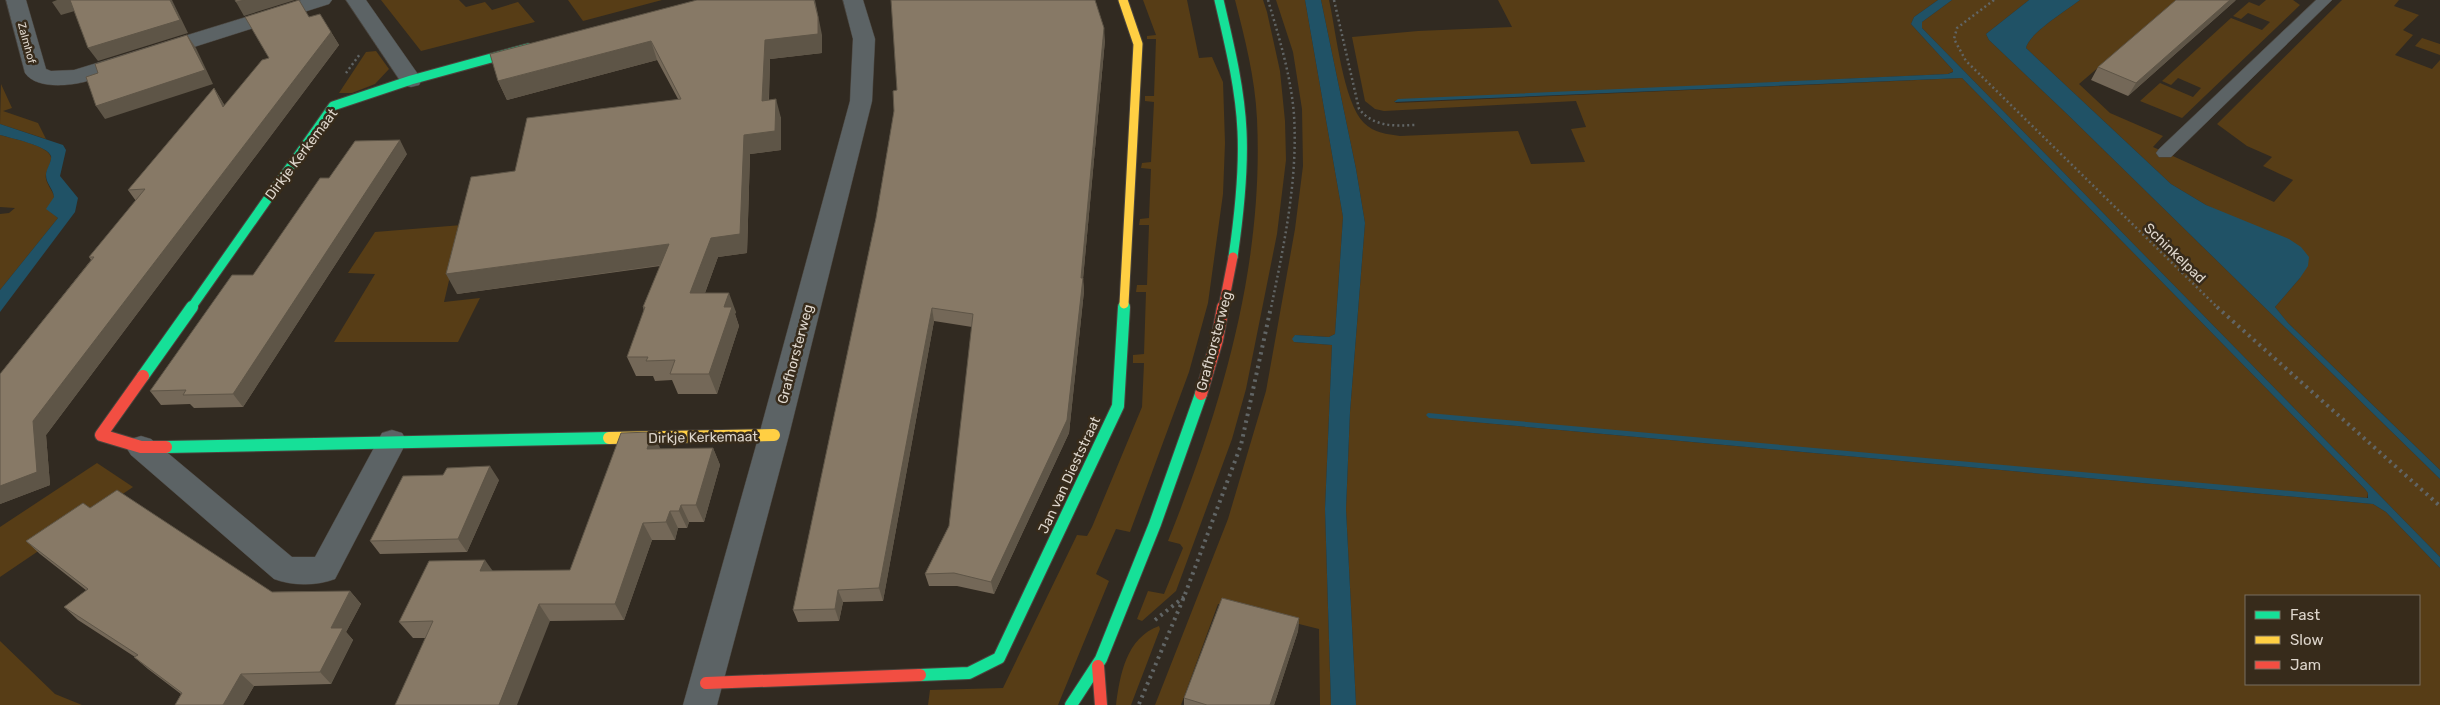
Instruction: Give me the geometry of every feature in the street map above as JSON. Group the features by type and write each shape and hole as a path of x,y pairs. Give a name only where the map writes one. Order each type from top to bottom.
{"street":[{"name":"Zalmhof","path":"16,0 36,73 48,78 76,77 322,0"},
{"path":"356,0 379,30 411,80"},
{"name":"Grafhorsterweg","path":"703,694 774,435 861,101 864,39 852,0"},
{"name":"Jan van Dieststraat","path":"703,694 969,673 999,658 1118,406 1138,66 1138,44 1123,0"},
{"name":"Grafhorsterweg","path":"1071,705 1075,694 1098,666 1171,482 1211,363 1230,278 1240,190 1242,149 1237,80 1219,0"},
{"name":"Dirkje Kerkemaat","path":"537,46 411,80 333,106 101,435 140,447 774,435"},
{"name":"Dirkje Kerkemaat","path":"140,447 285,570 324,570 392,441"},
{"name":"Grafhorsterweg","path":"1098,666 1100,705"}],"lane":[{"path":"2165,153 2325,0"}],"path":[{"path":"1334,0 1359,109 1365,119 1381,126 1415,125"},
{"name":"Schinkelpad","path":"1994,0 1957,28 1954,39 1966,61 2225,315 2440,506"},
{"path":"333,106 331,93 379,30"},
{"path":"1139,705 1184,597"}],"shaded area":[{"path":"381,0 459,0 466,7 485,2 492,10 518,2 535,22 421,51"},
{"path":"568,0 662,0 583,21"},
{"path":"1143,0 1187,0 1199,58 1212,57 1223,82 1225,143 1223,194 1208,303 1189,372 1130,532 1116,529 1096,574 1109,581 1058,705 928,705 930,690 1003,688 1077,535 1087,536 1092,527 1142,407 1144,363 1133,363 1133,355 1144,354 1146,292 1136,292 1137,285 1147,285 1149,225 1139,225 1140,219 1149,218 1151,169 1141,168 1142,163 1151,162 1154,102 1145,101 1145,96 1154,96 1156,39 1147,39 1147,36 1156,35"},
{"path":"1235,0 1263,0 1280,71 1285,121 1286,160 1277,234 1246,389 1232,439 1176,591 1142,621 1137,619 1148,591 1164,594 1183,548 1180,544 1168,541 1206,439 1222,387 1246,281 1254,228 1257,174 1256,104 1246,44"},
{"path":"1276,0 1305,0 1343,217 1335,334 1329,337 1295,335 1294,342 1332,345 1325,509 1331,705 1320,705 1319,629 1218,604 1181,705 1155,705 1228,519 1266,391 1295,229 1303,166 1302,109 1293,52"},
{"path":"1321,0 1329,0 1346,83 1357,113 1364,123 1372,129 1400,136 1518,131 1531,164 1585,162 1571,129 1586,127 1576,101 1384,111 1375,109 1365,101 1352,37 1418,31 1512,27 1498,0 1938,0 1914,17 1911,24 1954,71 1948,74 1394,101 1396,103 1962,78 2365,489 2368,493 2367,498 1429,418 2373,504 2386,512 2440,568 2440,705 1356,705 1346,509 1350,412 1365,223 1356,169"},
{"path":"1952,0 2029,0 1986,34 1989,40 2440,479 2440,557 1922,28 1922,22"},
{"path":"2080,0 2177,0 2079,84 2110,113 2163,136 2153,147 2274,202 2293,180 2263,166 2272,157 2247,146 2217,124 2342,0 2399,0 2394,6 2419,15 2403,30 2413,35 2395,55 2432,69 2440,60 2440,470 2287,322 2275,307 2300,278 2228,216 2171,184 2026,48 2033,36"},
{"path":"2266,0 2293,0 2300,5 2182,118 2140,101 2160,83 2193,97 2201,88 2178,78 2171,85 2162,81 2231,18 2262,30 2270,22 2248,13 2241,19 2233,16 2249,2 2259,6"},
{"path":"2422,38 2440,44 2440,55 2415,46"},
{"path":"376,51 389,69 375,84 352,93 339,93 366,52"},
{"path":"1,84 12,108 3,111 38,123 46,139 0,124"},
{"path":"0,135 38,146 50,154 51,159 46,179 54,198 47,209 58,218 0,290 0,214 9,213 15,208 0,207"},
{"path":"462,225 444,302 480,298 458,342 334,342 375,274 348,273 375,232"},
{"path":"97,463 133,487 0,577 0,527"},
{"path":"1159,626 1160,629 1131,705 1116,705 1123,670 1132,648 1139,639"},
{"path":"0,641 55,694 82,705 0,705"}],"water":[{"path":"1305,0 1321,0 1356,169 1365,223 1350,412 1346,509 1356,705 1331,705 1325,509 1332,345 1294,342 1292,339 1295,335 1329,337 1335,334 1343,217"},
{"path":"1938,0 1952,0 1922,22 1922,28 2440,557 2440,568 2386,512 2373,504 1429,418 1426,415 1428,413 2368,498 2368,493 2365,489 1962,78 1394,102 1398,99 1948,74 1953,72 1953,70 1911,24 1914,17"},
{"path":"2029,0 2080,0 2033,36 2026,48 2171,184 2206,205 2289,239 2301,247 2309,257 2308,266 2275,307 2288,323 2440,470 2440,479 1989,40 1986,34"},
{"path":"0,124 63,145 66,150 60,176 78,198 75,212 0,312 0,290 58,218 46,209 54,197 46,175 51,156 48,152 36,146 0,135"}],"building":[{"path":"70,0 170,0 180,20 88,48"},
{"path":"299,0 309,17 320,14 331,32 33,421 37,472 0,486 0,374 94,257 89,257 145,189 128,190 214,88 223,107 262,60 269,58 245,17"},
{"path":"697,0 814,0 818,17 818,34 765,40 762,101 776,99 775,131 744,135 740,234 711,238 690,293 729,293 724,307 732,307 709,374 670,374 675,360 646,361 648,357 627,357 645,307 643,307 669,244 446,274 471,177 515,171 527,118 681,99 651,41 498,81 490,54"},
{"path":"891,0 1095,0 1104,28 1081,278 1083,278 1067,420 991,582 954,573 925,574 949,526 973,314 932,308 879,588 838,590 835,609 793,610 876,218 894,111 893,91 897,90"},
{"path":"2176,0 2230,0 2136,83 2098,67"},
{"path":"187,35 205,70 96,106 86,77 98,73 95,64"},
{"path":"400,140 233,394 183,395 186,390 150,391 232,275 253,275 320,178 329,178 355,141"},
{"path":"653,432 647,449 713,448 696,505 681,505 679,511 670,511 666,522 643,523 615,604 539,604 499,705 395,705 433,621 399,622 429,561 485,560 480,571 570,570 621,433"},
{"path":"490,466 458,539 370,541 403,476 443,475 447,468"},
{"path":"117,490 272,592 350,591 331,628 343,628 320,672 241,674 223,705 175,705 182,693 134,657 138,655 64,607 88,589 26,541 83,503 90,508"},
{"path":"1222,598 1299,618 1270,705 1207,705 1184,698"}],"traffic: fast":[{"path":"1219,0 1236,82 1242,131 1240,194 1233,257"},
{"path":"143,376 333,106 411,80 528,48"},
{"path":"920,675 969,673 999,658 1118,406 1124,304"},
{"path":"1071,705 1101,659 1155,524 1201,394"},
{"path":"166,447 609,438"}],"traffic: slow":[{"path":"1123,0 1138,44 1124,304"},
{"path":"609,438 774,435"}],"traffic: jam":[{"path":"1201,394 1217,340 1233,257"},
{"path":"143,376 101,435 141,447 166,447"},
{"path":"1098,666 1101,705"},
{"path":"706,683 920,675"}]}
